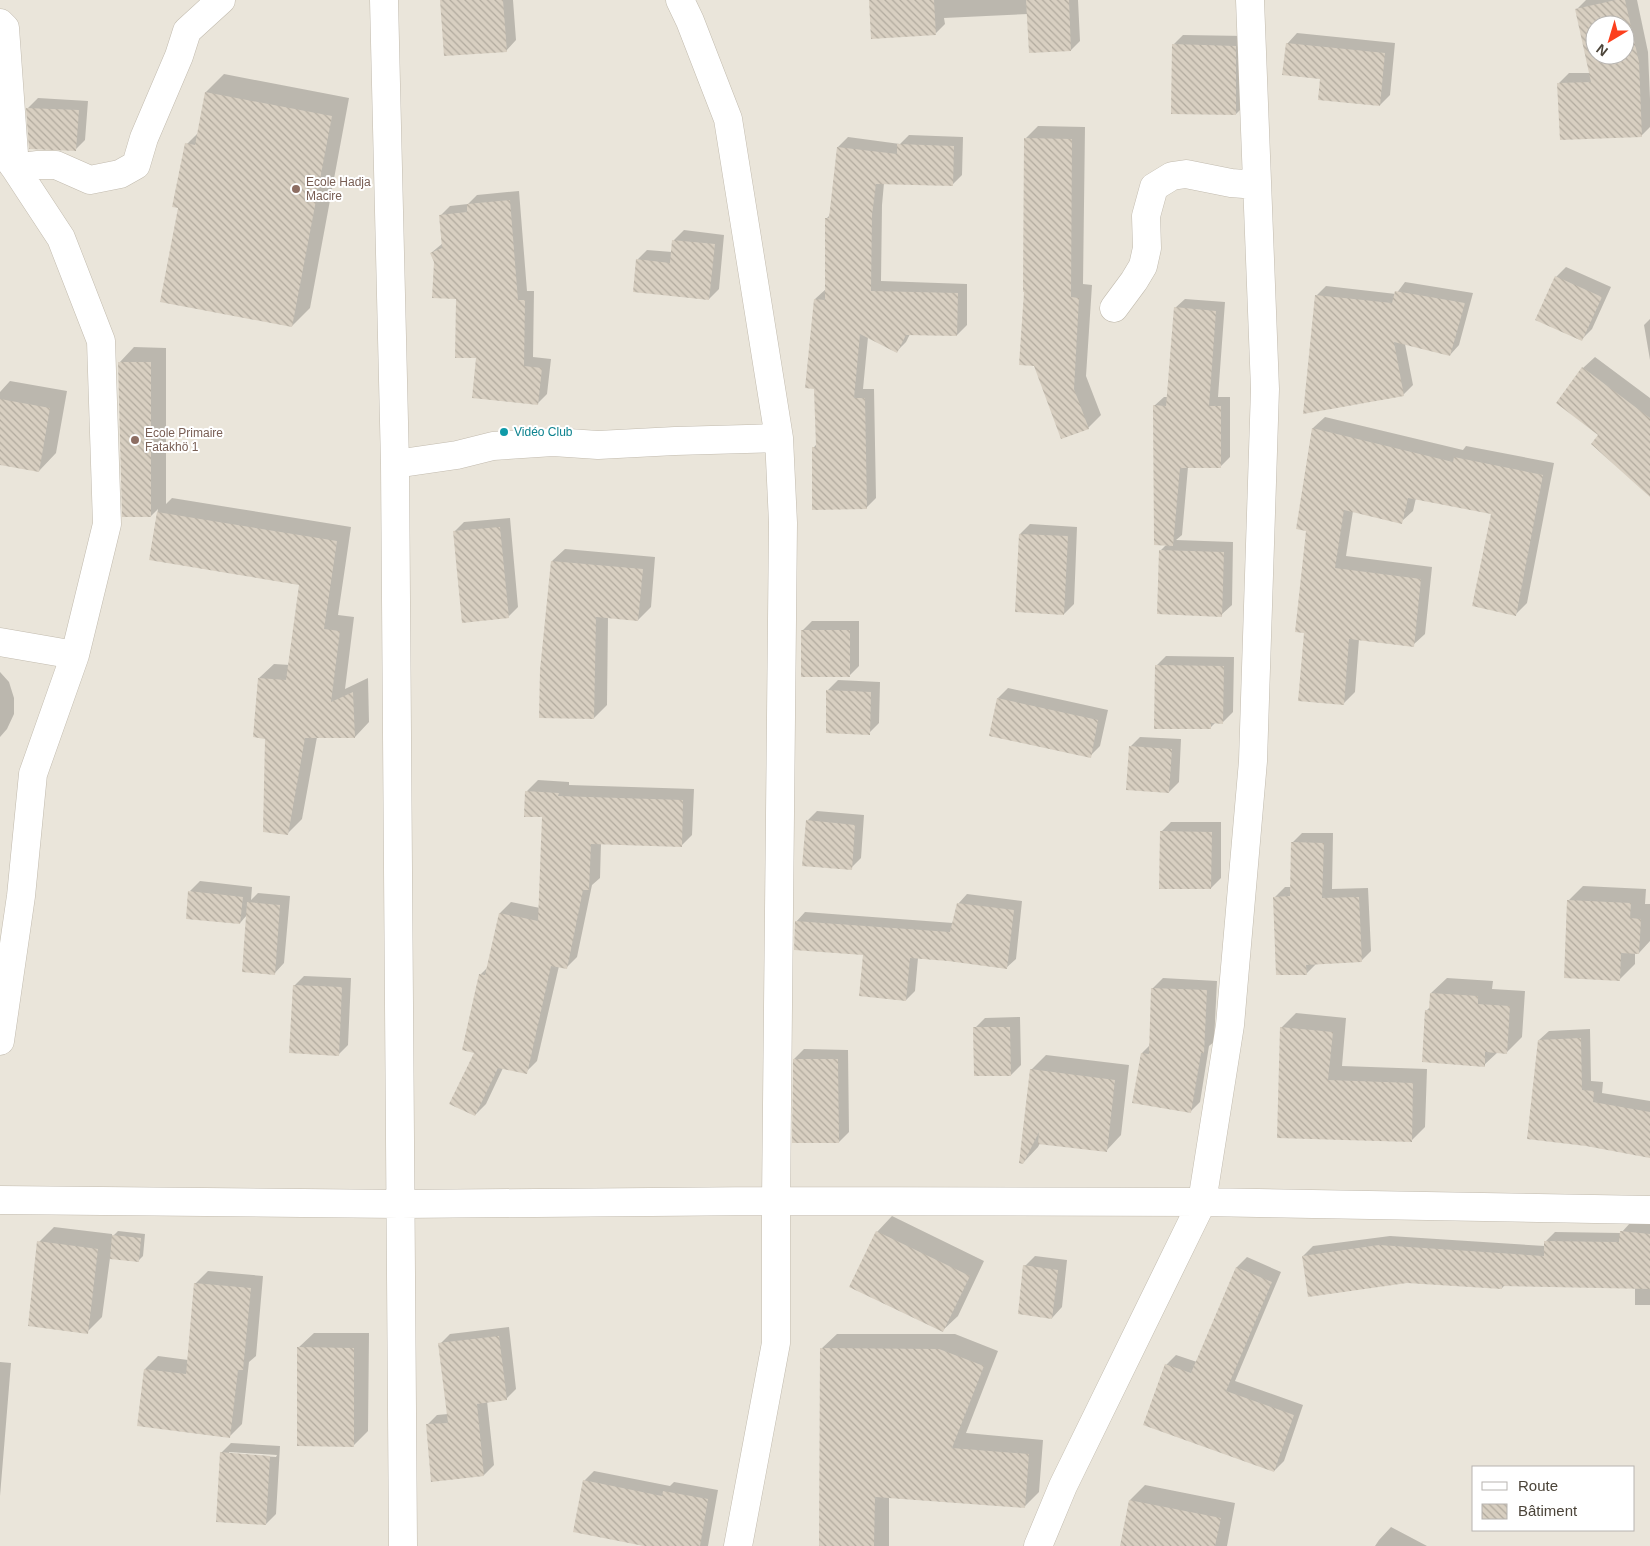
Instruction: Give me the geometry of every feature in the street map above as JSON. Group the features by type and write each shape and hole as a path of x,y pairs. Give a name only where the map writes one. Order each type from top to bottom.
{"street":[{"path":"8,158 38,165 56,165 90,180 120,174 136,165 144,138 179,56 186,31 221,0"},
{"path":"384,0 395,464 403,1546"},
{"path":"680,0 728,119 779,438 783,533 776,1343 738,1546"},
{"path":"1038,1546 1063,1486 1202,1202 1230,1025 1253,761 1265,389 1250,0"},
{"path":"0,23 5,28 8,158 61,238 101,340 107,524 75,656 33,774 21,896 0,1041"},
{"path":"1114,308 1143,266 1148,248 1146,216 1154,187 1172,176 1186,174 1231,183 1257,185"},
{"path":"395,464 458,455 493,446 553,442 598,445 779,438"},
{"path":"0,642 75,656"},
{"path":"0,1200 400,1204 776,1201 1202,1202 1650,1210"}],"shaded area":[{"path":"0,0 1650,0 1650,1546 0,1546"}],"building":[{"path":"440,0 503,0 507,52 444,56"},
{"path":"869,0 934,0 936,35 871,39"},
{"path":"1026,0 1069,0 1071,51 1029,53"},
{"path":"1616,0 1625,0 1628,15 1585,15 1585,55 1575,9"},
{"path":"1286,43 1385,53 1380,106 1318,100 1320,79 1282,75"},
{"path":"1172,44 1236,46 1236,115 1171,114"},
{"path":"1635,44 1639,62 1642,137 1560,140 1557,83 1591,82 1587,65 1635,65"},
{"path":"205,92 332,116 292,327 160,302 178,208 172,207 185,143 195,145"},
{"path":"26,108 79,110 76,151 29,149"},
{"path":"1024,138 1072,139 1071,297 1079,298 1074,389 1089,429 1061,439 1034,366 1019,365 1024,292"},
{"path":"897,144 954,146 953,186 876,184 872,215 871,291 958,293 957,336 906,335 897,353 860,334 854,398 865,398 867,509 812,510 812,447 816,447 814,389 805,388 814,299 825,300 825,218 829,218 837,147 897,154"},
{"path":"510,200 518,300 525,300 524,366 542,368 538,405 472,398 476,358 455,358 456,299 432,298 434,262 430,253 442,248 439,215 467,212 467,204"},
{"path":"672,240 715,244 709,300 633,292 636,259 670,263"},
{"path":"1555,276 1602,297 1582,341 1535,320"},
{"path":"1395,291 1465,303 1450,356 1394,342 1404,396 1303,414 1315,295 1392,303"},
{"path":"1174,307 1216,311 1209,406 1221,406 1221,468 1180,468 1173,546 1154,545 1153,405 1166,406"},
{"name":"Ecole Primaire Fatakhö 1","path":"118,362 151,362 151,517 122,517"},
{"path":"1582,367 1650,418 1650,497 1591,444 1598,435 1556,403"},
{"path":"0,399 50,408 39,472 0,465"},
{"path":"1312,428 1453,462 1454,457 1543,475 1516,616 1472,606 1491,514 1408,498 1402,524 1344,510 1335,568 1421,579 1414,647 1349,639 1344,705 1298,701 1304,633 1295,632 1306,531 1296,529"},
{"path":"157,512 337,541 324,629 340,631 331,702 353,692 355,738 305,738 288,835 263,832 265,739 253,737 258,678 286,680 299,585 149,560"},
{"path":"500,527 509,618 462,623 453,531"},
{"path":"1019,534 1068,536 1064,615 1015,612"},
{"path":"1159,550 1224,552 1222,617 1157,614"},
{"path":"551,561 643,569 638,621 596,617 594,719 539,718 540,670"},
{"path":"801,630 850,630 850,677 801,677"},
{"path":"1155,665 1224,666 1223,724 1211,723 1211,729 1154,729"},
{"path":"826,690 871,692 870,735 826,733"},
{"path":"997,698 1098,720 1091,758 989,736"},
{"path":"1129,746 1172,749 1169,793 1126,790"},
{"path":"525,791 559,793 558,796 683,800 682,847 591,844 589,890 583,890 567,969 551,966 527,1074 498,1068 475,1116 449,1104 474,1053 462,1050 479,974 485,975 499,913 538,921 542,817 524,817"},
{"path":"806,820 855,825 852,870 802,866"},
{"path":"1160,831 1212,832 1211,889 1159,889"},
{"path":"1291,842 1324,843 1322,898 1359,897 1362,962 1306,965 1307,975 1276,975 1273,897 1290,896"},
{"path":"188,891 243,897 240,924 186,919"},
{"path":"1567,900 1631,903 1630,918 1641,919 1639,954 1621,953 1620,981 1564,978"},
{"path":"247,902 280,905 275,975 242,972"},
{"path":"957,903 1014,910 1007,969 910,958 906,1001 859,996 863,955 794,950 795,921 950,932"},
{"path":"293,985 342,987 339,1056 289,1053"},
{"path":"1151,988 1207,990 1204,1053 1201,1053 1191,1113 1132,1103 1141,1053 1149,1054"},
{"path":"1430,993 1478,996 1478,1004 1510,1006 1507,1054 1485,1052 1485,1067 1422,1062 1425,1010 1429,1010"},
{"path":"973,1027 1010,1027 1011,1076 974,1076"},
{"path":"1280,1027 1333,1032 1328,1080 1413,1083 1412,1142 1277,1138"},
{"path":"1581,1038 1582,1090 1594,1091 1593,1102 1650,1112 1650,1158 1586,1146 1527,1139 1538,1040"},
{"path":"793,1059 838,1059 839,1143 792,1143"},
{"path":"1030,1069 1115,1080 1107,1152 1038,1144 1039,1132 1023,1164 1019,1163"},
{"path":"876,1231 970,1276 943,1332 849,1287"},
{"path":"1620,1231 1650,1234 1650,1289 1502,1286 1502,1289 1407,1283 1308,1297 1302,1256 1379,1245 1544,1256 1544,1241 1619,1242"},
{"path":"112,1235 141,1238 139,1262 110,1259"},
{"path":"37,1241 98,1249 88,1334 28,1326"},
{"path":"1023,1265 1058,1270 1052,1319 1018,1314"},
{"path":"1236,1267 1272,1282 1226,1391 1294,1415 1274,1472 1143,1425 1165,1364 1191,1373"},
{"path":"194,1283 251,1288 243,1370 238,1370 230,1438 137,1426 144,1369 186,1374"},
{"path":"499,1336 507,1400 477,1404 484,1476 431,1482 426,1424 448,1423 438,1343"},
{"path":"297,1347 354,1348 354,1447 297,1446"},
{"path":"820,1348 939,1349 984,1366 952,1448 1029,1454 1025,1508 875,1497 874,1546 819,1546"},
{"path":"220,1452 270,1456 266,1525 216,1522"},
{"path":"583,1480 662,1496 663,1491 708,1499 700,1546 644,1546 573,1532"},
{"path":"1129,1500 1221,1518 1215,1546 1120,1546"}],"place":[{"name":"Ecole Hadja Macire","path":"296,189"},
{"name":"Vidéo Club","path":"504,432"},
{"name":"Ecole Primaire Fatakhö 1","path":"135,440"}]}
